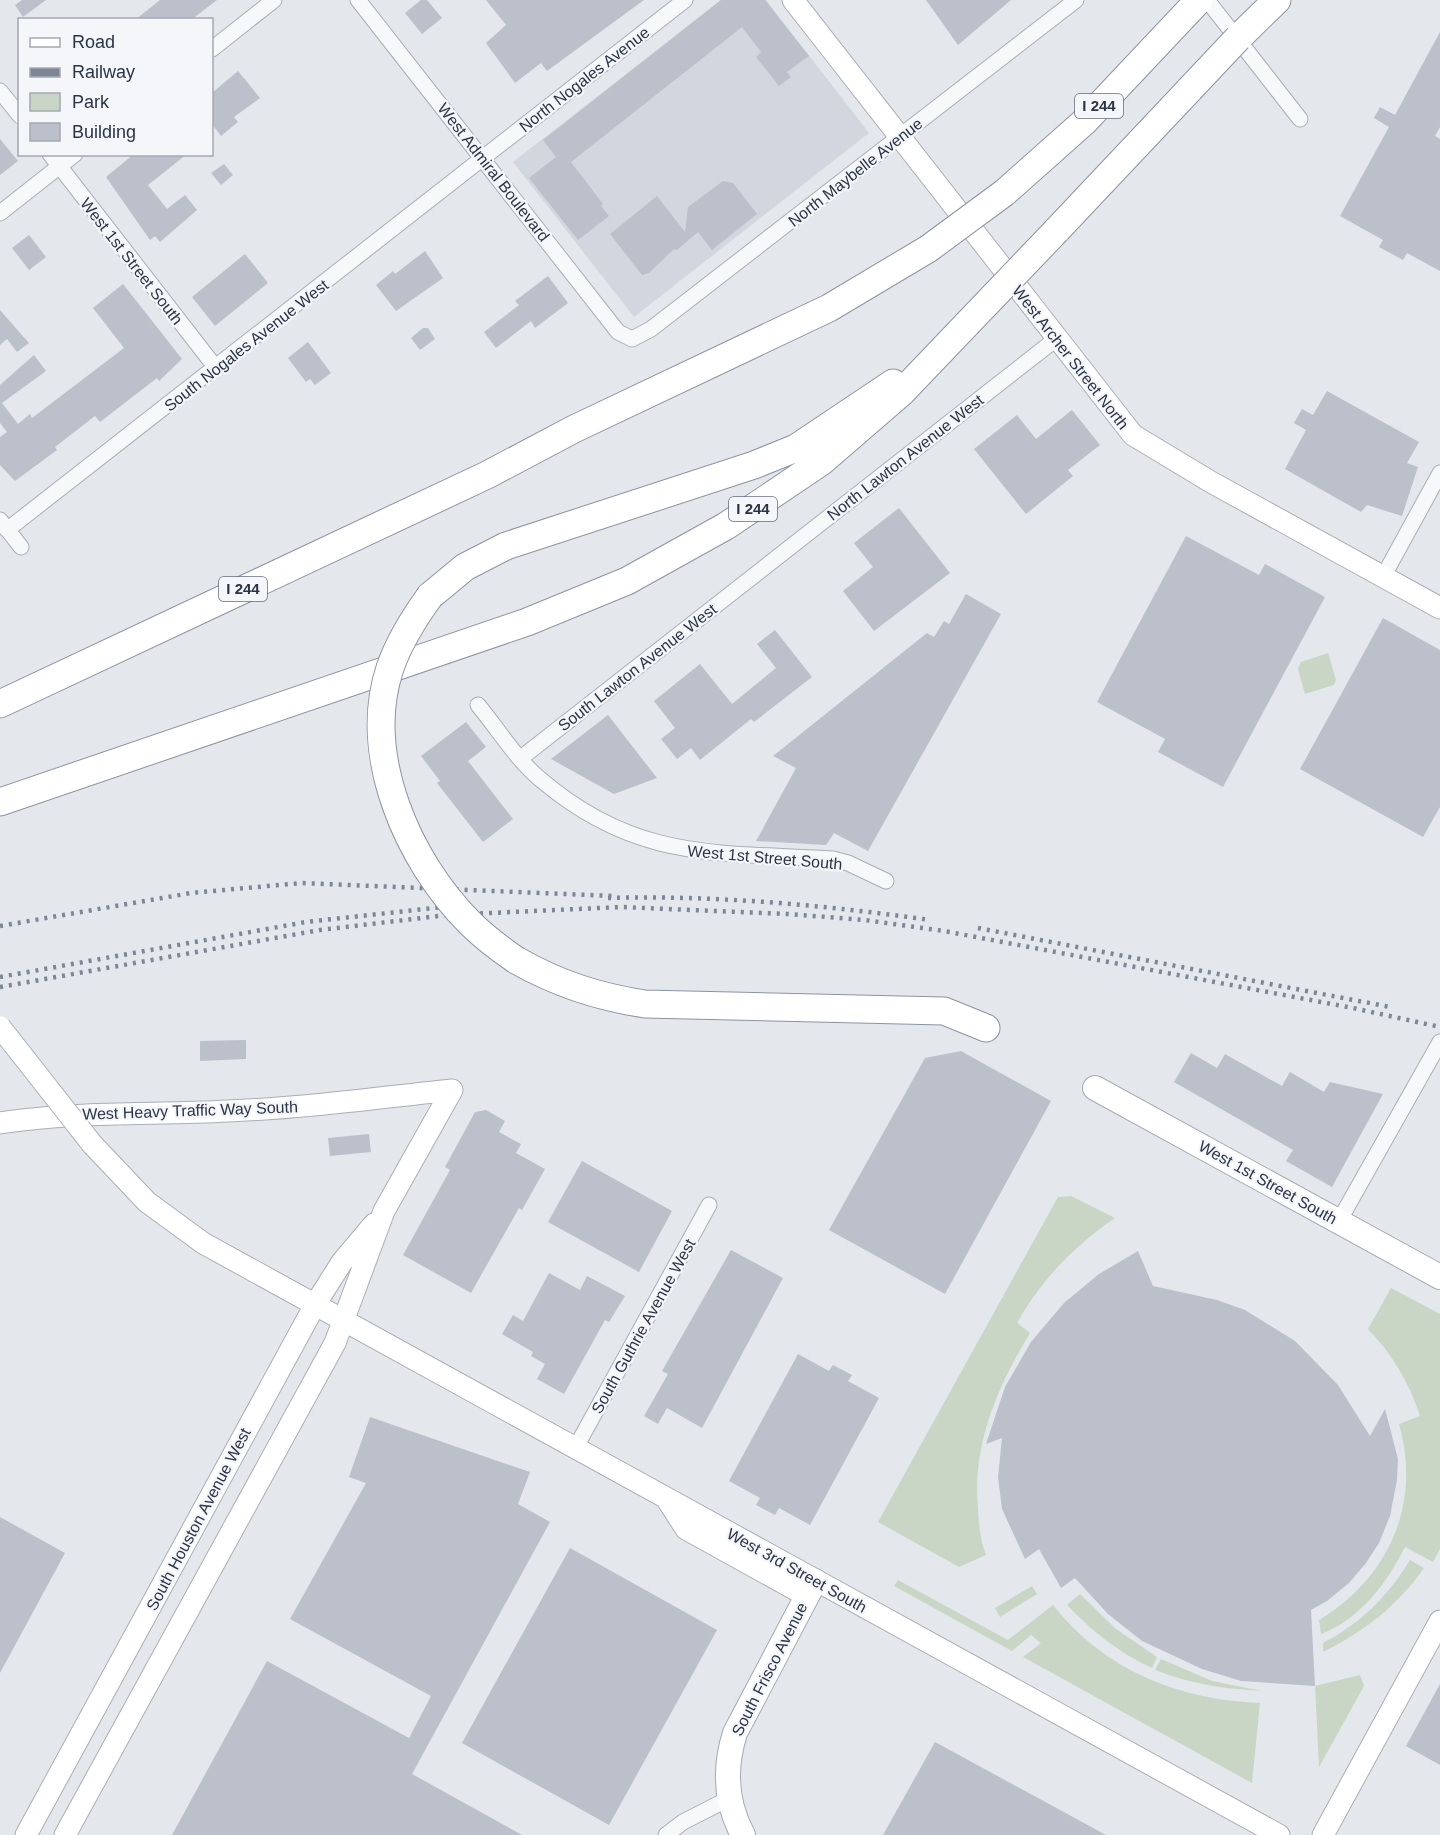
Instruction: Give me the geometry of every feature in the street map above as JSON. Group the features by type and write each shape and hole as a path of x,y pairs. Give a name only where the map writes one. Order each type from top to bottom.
{"highway":[{"name":"I 244","path":"0,802 527,622 627,580 726,526 812,468 877,415 946,347 1277,0"},
{"name":"I 244","path":"0,704 487,475 574,429 829,308 928,249 1004,193 1084,122 1198,4"},
{"path":"946,347 796,448 754,465 506,546 465,567 430,596 403,639 389,670 382,723 388,775 404,823 427,869 470,923 516,960 546,977 610,999 645,1004 944,1011 986,1028"}],"main road":[{"name":"West Archer Street North","path":"793,0 1133,435 1440,608"},
{"name":"West 3rd Street South","path":"0,1027 92,1144 124,1180 168,1219 203,1243 664,1495 811,1589 1279,1835"},
{"name":"West 1st Street South","path":"1095,1088 1440,1277"},
{"name":"West Heavy Traffic Way South","path":"0,1123 37,1117 101,1113 231,1111 452,1090"},
{"name":"South Houston Avenue West","path":"64,1835 335,1343 384,1212 452,1090"},
{"name":"South Houston Avenue West","path":"26,1835 316,1303 342,1262 384,1212"},
{"name":"South Frisco Avenue","path":"743,1835 735,1820 726,1763 735,1733 811,1589"},
{"path":"1323,1835 1440,1621"}],"street":[{"path":"213,47 274,0"},
{"name":"West Admiral Boulevard","path":"358,0 618,332 632,339"},
{"name":"North Nogales Avenue","path":"483,159 685,0"},
{"name":"North Maybelle Avenue","path":"632,339 642,336 1076,0"},
{"path":"1198,4 1300,119"},
{"path":"0,92 18,114"},
{"name":"West 1st Street South","path":"51,156 216,368"},
{"path":"0,213 73,156"},
{"name":"South Nogales Avenue West","path":"4,525 216,368 483,159"},
{"name":"North Lawton Avenue West","path":"754,575 1056,339"},
{"path":"1383,577 1440,473"},
{"path":"4,525 21,547"},
{"name":"South Lawton Avenue West","path":"521,758 754,575"},
{"name":"West 1st Street South","path":"478,705 538,778 610,826 658,844 714,854 833,859 848,863 886,881"},
{"path":"1339,1221 1440,1042"},
{"name":"South Guthrie Avenue West","path":"576,1447 709,1205"},
{"path":"671,1834 683,1822 730,1798"}],"shaded area":[{"path":"721,0 766,0 869,133 634,317 513,162"}],"green space":[{"path":"1328,653 1336,680 1334,685 1305,694 1298,669 1301,662"},
{"path":"1071,1196 1115,1218 1072,1252 1037,1292 1017,1323 1030,1333 997,1396 983,1439 979,1462 978,1516 986,1555 959,1567 878,1522 1058,1197"},
{"path":"1391,1288 1440,1314 1440,1549 1433,1562 1405,1547 1390,1574 1371,1598 1348,1619 1321,1634 1319,1620 1343,1603 1364,1583 1381,1560 1394,1536 1402,1510 1406,1482 1405,1453 1399,1424 1420,1416 1399,1369 1368,1329"},
{"path":"1410,1560 1424,1568 1403,1594 1366,1626 1323,1652 1323,1643 1349,1627 1372,1608"},
{"path":"898,1580 1008,1640 1053,1605 1073,1628 1095,1647 1145,1677 1201,1696 1260,1703 1252,1783 1023,1657 1041,1643 1031,1635 1012,1651 894,1586"},
{"path":"1032,1586 1037,1594 1000,1617 995,1608"},
{"path":"1080,1594 1116,1629 1157,1657 1152,1668 1106,1641 1067,1605"},
{"path":"1161,1659 1212,1681 1262,1691 1208,1685 1168,1675 1155,1670"},
{"path":"1360,1675 1364,1686 1319,1767 1315,1686"}],"building":[{"path":"22,0 46,0 23,17 15,5"},
{"path":"160,0 217,0 194,18 138,18"},
{"path":"421,0 427,0 442,18 422,34 405,13"},
{"path":"486,0 644,0 547,71 541,63 515,83 486,43 506,25"},
{"path":"721,0 765,0 809,56 787,72 791,77 779,86 756,57 761,52 742,27 571,162 603,204 601,206 609,216 578,240 529,178 556,157 543,140"},
{"path":"926,0 1011,0 958,45"},
{"path":"1440,32 1440,127 1435,136 1440,139 1440,271 1407,253 1403,260 1379,247 1383,240 1340,216 1389,127 1374,118 1380,107 1395,115"},
{"path":"238,71 260,98 234,117 238,122 221,136 213,125 213,92"},
{"path":"0,139 18,161 0,175"},
{"path":"132,156 184,156 148,185 167,209 185,195 197,210 160,242 155,236 150,240 106,177"},
{"path":"224,164 233,175 221,185 211,173"},
{"path":"723,181 733,183 757,214 712,250 698,232 677,250 674,249 649,273 642,275 610,234 657,196 685,232 688,207"},
{"path":"29,235 46,257 29,270 12,248"},
{"path":"425,251 443,278 396,311 376,285 393,271 395,274"},
{"path":"245,254 268,283 215,326 192,297"},
{"path":"548,276 568,303 535,328 531,321 496,348 484,332 519,305 515,301"},
{"path":"123,284 182,359 159,381 157,378 100,422 95,416 55,447 57,450 15,481 0,465 0,437 7,432 0,423 0,385 34,355 46,371 2,403 18,424 30,414 32,418 124,348 93,308"},
{"path":"0,310 29,343 17,352 7,339 0,345"},
{"path":"423,328 428,328 435,339 420,350 411,338"},
{"path":"308,342 331,373 315,385 310,379 306,382 288,358"},
{"path":"1327,391 1419,442 1407,463 1418,467 1402,516 1367,505 1361,512 1285,469 1306,430 1294,423 1302,409 1313,415"},
{"path":"1072,410 1100,445 1068,470 1073,476 1026,514 974,449 1017,415 1036,439"},
{"path":"899,508 950,573 874,631 843,591 873,567 854,543"},
{"path":"1186,536 1259,575 1265,564 1325,597 1223,787 1158,752 1165,739 1097,702"},
{"path":"966,594 1001,614 868,851 834,833 826,845 756,841 796,768 773,756 927,633 934,637 944,621 949,624"},
{"path":"1383,618 1440,650 1440,807 1423,837 1300,769"},
{"path":"775,630 812,677 754,722 751,719 700,760 691,748 677,759 661,739 675,728 654,701 700,664 732,704 776,668 757,644"},
{"path":"608,715 657,778 614,794 551,759"},
{"path":"466,722 486,747 468,761 513,819 483,842 437,783 440,781 421,756"},
{"path":"246,1040 246,1059 200,1061 200,1041"},
{"path":"961,1051 1051,1101 945,1294 829,1230 925,1058"},
{"path":"1191,1053 1217,1068 1225,1054 1282,1086 1290,1072 1324,1092 1330,1082 1383,1094 1332,1187 1286,1161 1293,1150 1174,1082"},
{"path":"486,1110 505,1121 499,1132 521,1144 516,1153 545,1169 522,1210 519,1208 471,1293 403,1255 450,1170 445,1167 475,1112"},
{"path":"369,1134 371,1152 330,1156 328,1138"},
{"path":"582,1161 672,1211 639,1272 548,1222"},
{"path":"731,1250 783,1278 702,1428 667,1408 658,1424 644,1416 668,1374 662,1371"},
{"path":"1138,1251 1153,1286 1217,1300 1245,1310 1295,1341 1338,1385 1370,1436 1385,1409 1398,1459 1397,1480 1390,1516 1379,1543 1366,1563 1349,1583 1327,1601 1311,1610 1315,1686 1241,1681 1202,1669 1142,1641 1108,1614 1075,1578 1061,1588 1039,1549 1025,1559 1002,1509 998,1477 1002,1438 986,1444 1005,1387 1031,1342 1064,1303 1099,1274"},
{"path":"549,1273 580,1290 587,1276 625,1296 609,1322 605,1320 564,1394 537,1379 545,1364 531,1356 533,1352 502,1334 513,1315 523,1321"},
{"path":"798,1354 829,1371 833,1365 852,1375 848,1381 879,1398 810,1525 779,1508 775,1515 756,1505 760,1498 729,1481"},
{"path":"370,1417 530,1472 518,1504 550,1522 412,1774 522,1835 172,1835 267,1661 409,1738 431,1696 290,1619 366,1483 349,1477"},
{"path":"0,1517 65,1553 0,1673"},
{"path":"570,1548 717,1630 609,1825 462,1743"},
{"path":"1440,1684 1440,1765 1406,1746"},
{"path":"935,1742 1106,1835 883,1835"}],"railway":[{"path":"0,926 191,893 301,883 614,896"},
{"path":"608,898 689,898 769,902 930,920"},
{"path":"0,977 306,922 461,905"},
{"path":"0,987 320,930 447,915 621,907 788,914 865,920 944,931 1353,1008 1440,1027"},
{"path":"978,928 1390,1007"}]}
